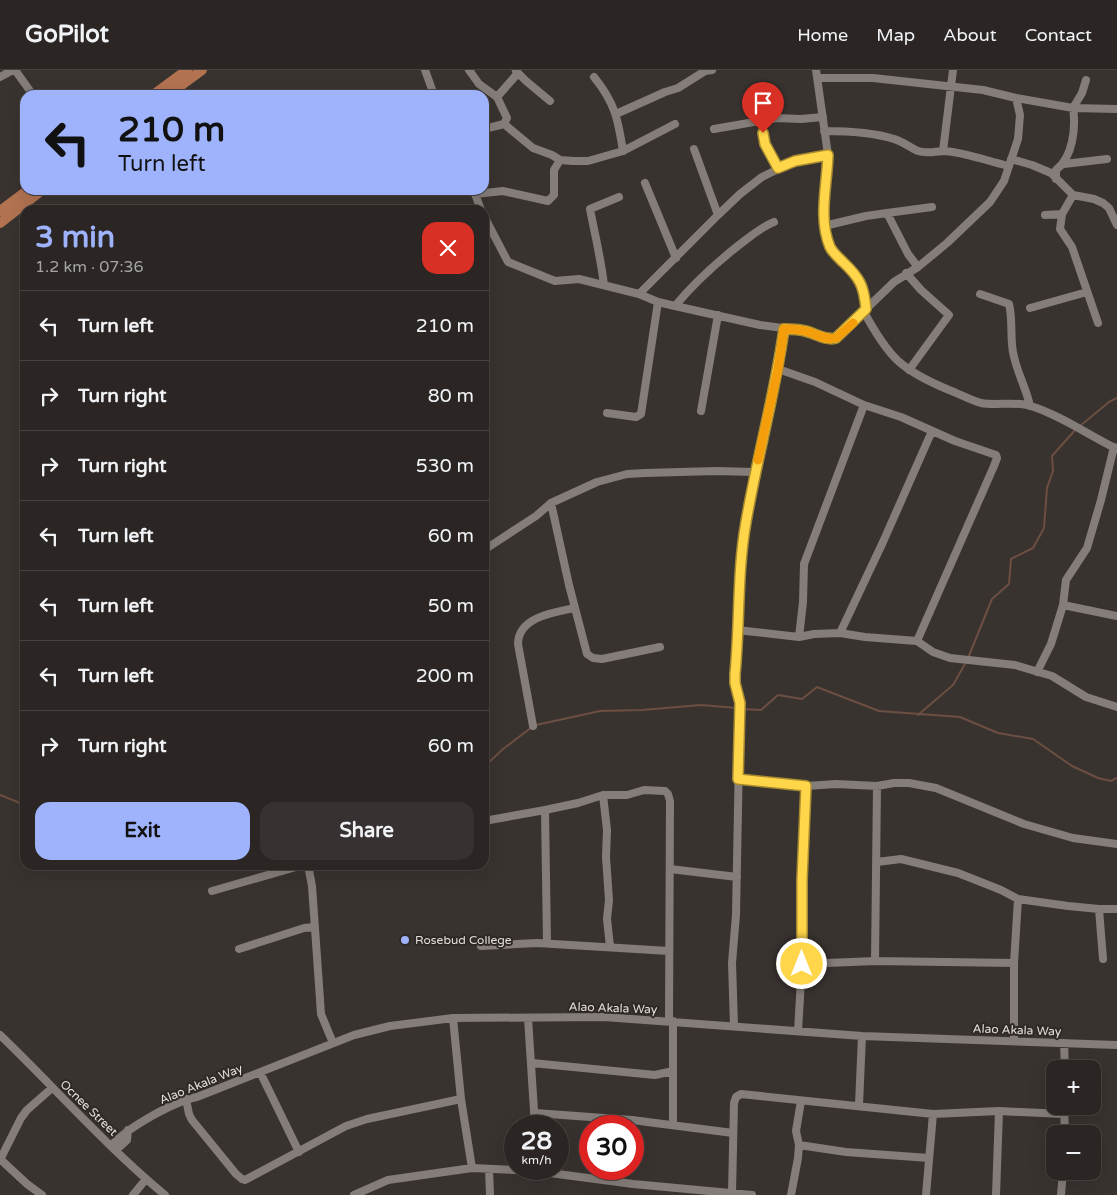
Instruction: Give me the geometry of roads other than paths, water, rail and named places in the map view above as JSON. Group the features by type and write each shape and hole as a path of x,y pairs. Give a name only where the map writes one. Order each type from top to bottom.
{"main road":[{"path":"160,90 187,70"},
{"path":"175,90 202,70"},
{"path":"0,211 21,195"},
{"path":"22,205 35,195"},
{"path":"0,222 20,207"}],"street":[{"path":"0,77 14,70 29,90"},
{"path":"426,70 432,90"},
{"path":"469,70 479,84 487,90"},
{"path":"616,114 678,88 704,72 712,70"},
{"path":"944,151 953,70"},
{"path":"497,97 517,72 550,100"},
{"path":"1037,672 1051,644 1063,604 1066,580 1087,548 1115,448 1074,425 1030,406 975,401 926,380 892,357 880,342 865,311 863,287 859,279 830,248 824,226 823,203 827,180 828,155 817,74 983,90 1073,108 1117,109"},
{"path":"594,77 606,92 616,114 623,151"},
{"path":"1054,174 1064,164 1071,142 1074,118 1073,108 1082,93 1086,80"},
{"path":"489,91 497,97 507,118 504,124 489,128"},
{"path":"489,226 508,262 555,281 579,279 639,294 658,302 784,329 805,331 833,339 894,282 918,267 987,206 1004,181 1018,139 1020,115 1016,98"},
{"path":"714,129 777,118 801,119 823,117"},
{"path":"760,121 765,144 778,168"},
{"path":"504,124 533,148 560,160 588,161 623,151 675,124"},
{"path":"824,131 866,133 893,138 917,150 928,152 944,151 1032,165 1054,174 1073,195 1094,199 1113,207 1117,226"},
{"path":"694,149 718,215"},
{"path":"639,294 740,194 762,177 795,161 828,155"},
{"path":"1064,164 1108,159"},
{"path":"489,191 503,191 548,201 554,196 554,170 560,160"},
{"path":"645,183 676,258"},
{"path":"1073,195 1062,214 1060,229 1072,247 1098,323"},
{"path":"604,285 600,254 590,209 619,197"},
{"path":"824,226 866,216 932,206"},
{"path":"887,213 908,254 918,267"},
{"path":"1045,215 1062,214"},
{"path":"675,306 714,264 764,226 774,222"},
{"path":"906,274 949,315 909,370"},
{"path":"1030,308 1087,292"},
{"path":"980,294 1009,304 1012,350 1019,375 1027,391 1030,406"},
{"path":"607,413 636,417 641,414 658,302"},
{"path":"701,411 718,315"},
{"path":"734,1026 732,963 736,914 740,723 740,703 735,683 735,674 739,582 745,524 778,369 784,329"},
{"path":"778,369 815,382 864,405 900,417 955,441 996,455 997,458 917,641"},
{"path":"799,637 803,602 804,564 864,405"},
{"path":"840,633 932,431"},
{"path":"489,547 536,516 551,503 597,482 627,474 716,471 755,472"},
{"path":"551,503 585,650 590,657 602,659 660,647"},
{"path":"1063,604 1117,616"},
{"path":"533,726 518,644 519,635 525,627 545,615 575,608"},
{"path":"737,630 799,637 814,634 840,633 917,641 934,652 950,658 1015,665 1052,676"},
{"path":"1044,660 1048,673 1052,676 1086,697 1117,707"},
{"path":"738,779 806,786 836,784 877,786 910,783 936,788 1024,824 1073,838 1117,844"},
{"path":"798,1031 802,964 802,880 806,786"},
{"path":"875,961 877,786"},
{"path":"489,820 578,803 603,795 627,795 644,790 662,790 668,794 670,801 669,951 673,1125"},
{"path":"603,795 607,830 606,857 610,947"},
{"path":"545,810 547,944"},
{"path":"877,862 901,859 958,873 1018,898 1099,910 1117,909"},
{"path":"670,869 737,877"},
{"path":"212,891 286,870"},
{"path":"309,870 312,886 321,1014 333,1042"},
{"path":"1014,1041 1014,963 1018,898"},
{"path":"1099,910 1103,959"},
{"path":"239,949 298,930 315,927"},
{"path":"481,946 537,942 669,951"},
{"path":"802,964 875,961 1014,963"},
{"name":"Alao Akala Way","path":"113,1148 121,1141 127,1140 128,1130 186,1099 197,1097 333,1042 390,1026 453,1018 480,1016 528,1018 604,1017 862,1036 1117,1045"},
{"path":"453,1018 461,1099 472,1168"},
{"path":"528,1018 535,1113 632,1120 733,1133"},
{"name":"Ocnee Street","path":"0,1035 113,1148 164,1195"},
{"path":"859,1105 862,1036"},
{"path":"1064,1043 1065,1060"},
{"path":"532,1063 655,1075 673,1071"},
{"path":"260,1072 299,1152"},
{"path":"38,1194 0,1160 21,1118 27,1110 52,1088"},
{"path":"732,1193 734,1103 736,1097 741,1094 933,1114 1046,1110"},
{"path":"186,1099 192,1120 242,1179 250,1178 356,1122 461,1099"},
{"path":"791,1195 799,1146 796,1131 801,1101"},
{"path":"996,1195 998,1111"},
{"path":"926,1195 933,1114"},
{"path":"102,1137 121,1141 123,1157"},
{"path":"799,1146 846,1152 928,1158"},
{"path":"354,1195 388,1180 472,1168 504,1169"},
{"path":"489,1169 490,1195"},
{"path":"569,1175 633,1184 752,1195"},
{"path":"133,1195 146,1179"},
{"path":"1061,1195 1062,1180"}],"waterway":[{"path":"1080,426 1109,402 1117,398"},
{"path":"968,658 992,599 1009,584 1011,559 1033,548 1044,528 1047,488 1053,471 1052,456 1076,429"},
{"path":"918,715 953,685 966,662"},
{"path":"742,709 761,710 778,695 802,699 817,687 879,711 960,717 998,733 1033,739 1072,766 1098,778 1111,781 1117,778"},
{"path":"536,725 600,711 701,705 737,708"},
{"path":"489,762 532,727"},
{"path":"0,795 20,803"}],"place":[{"name":"Rosebud College","path":"405,940"}]}
